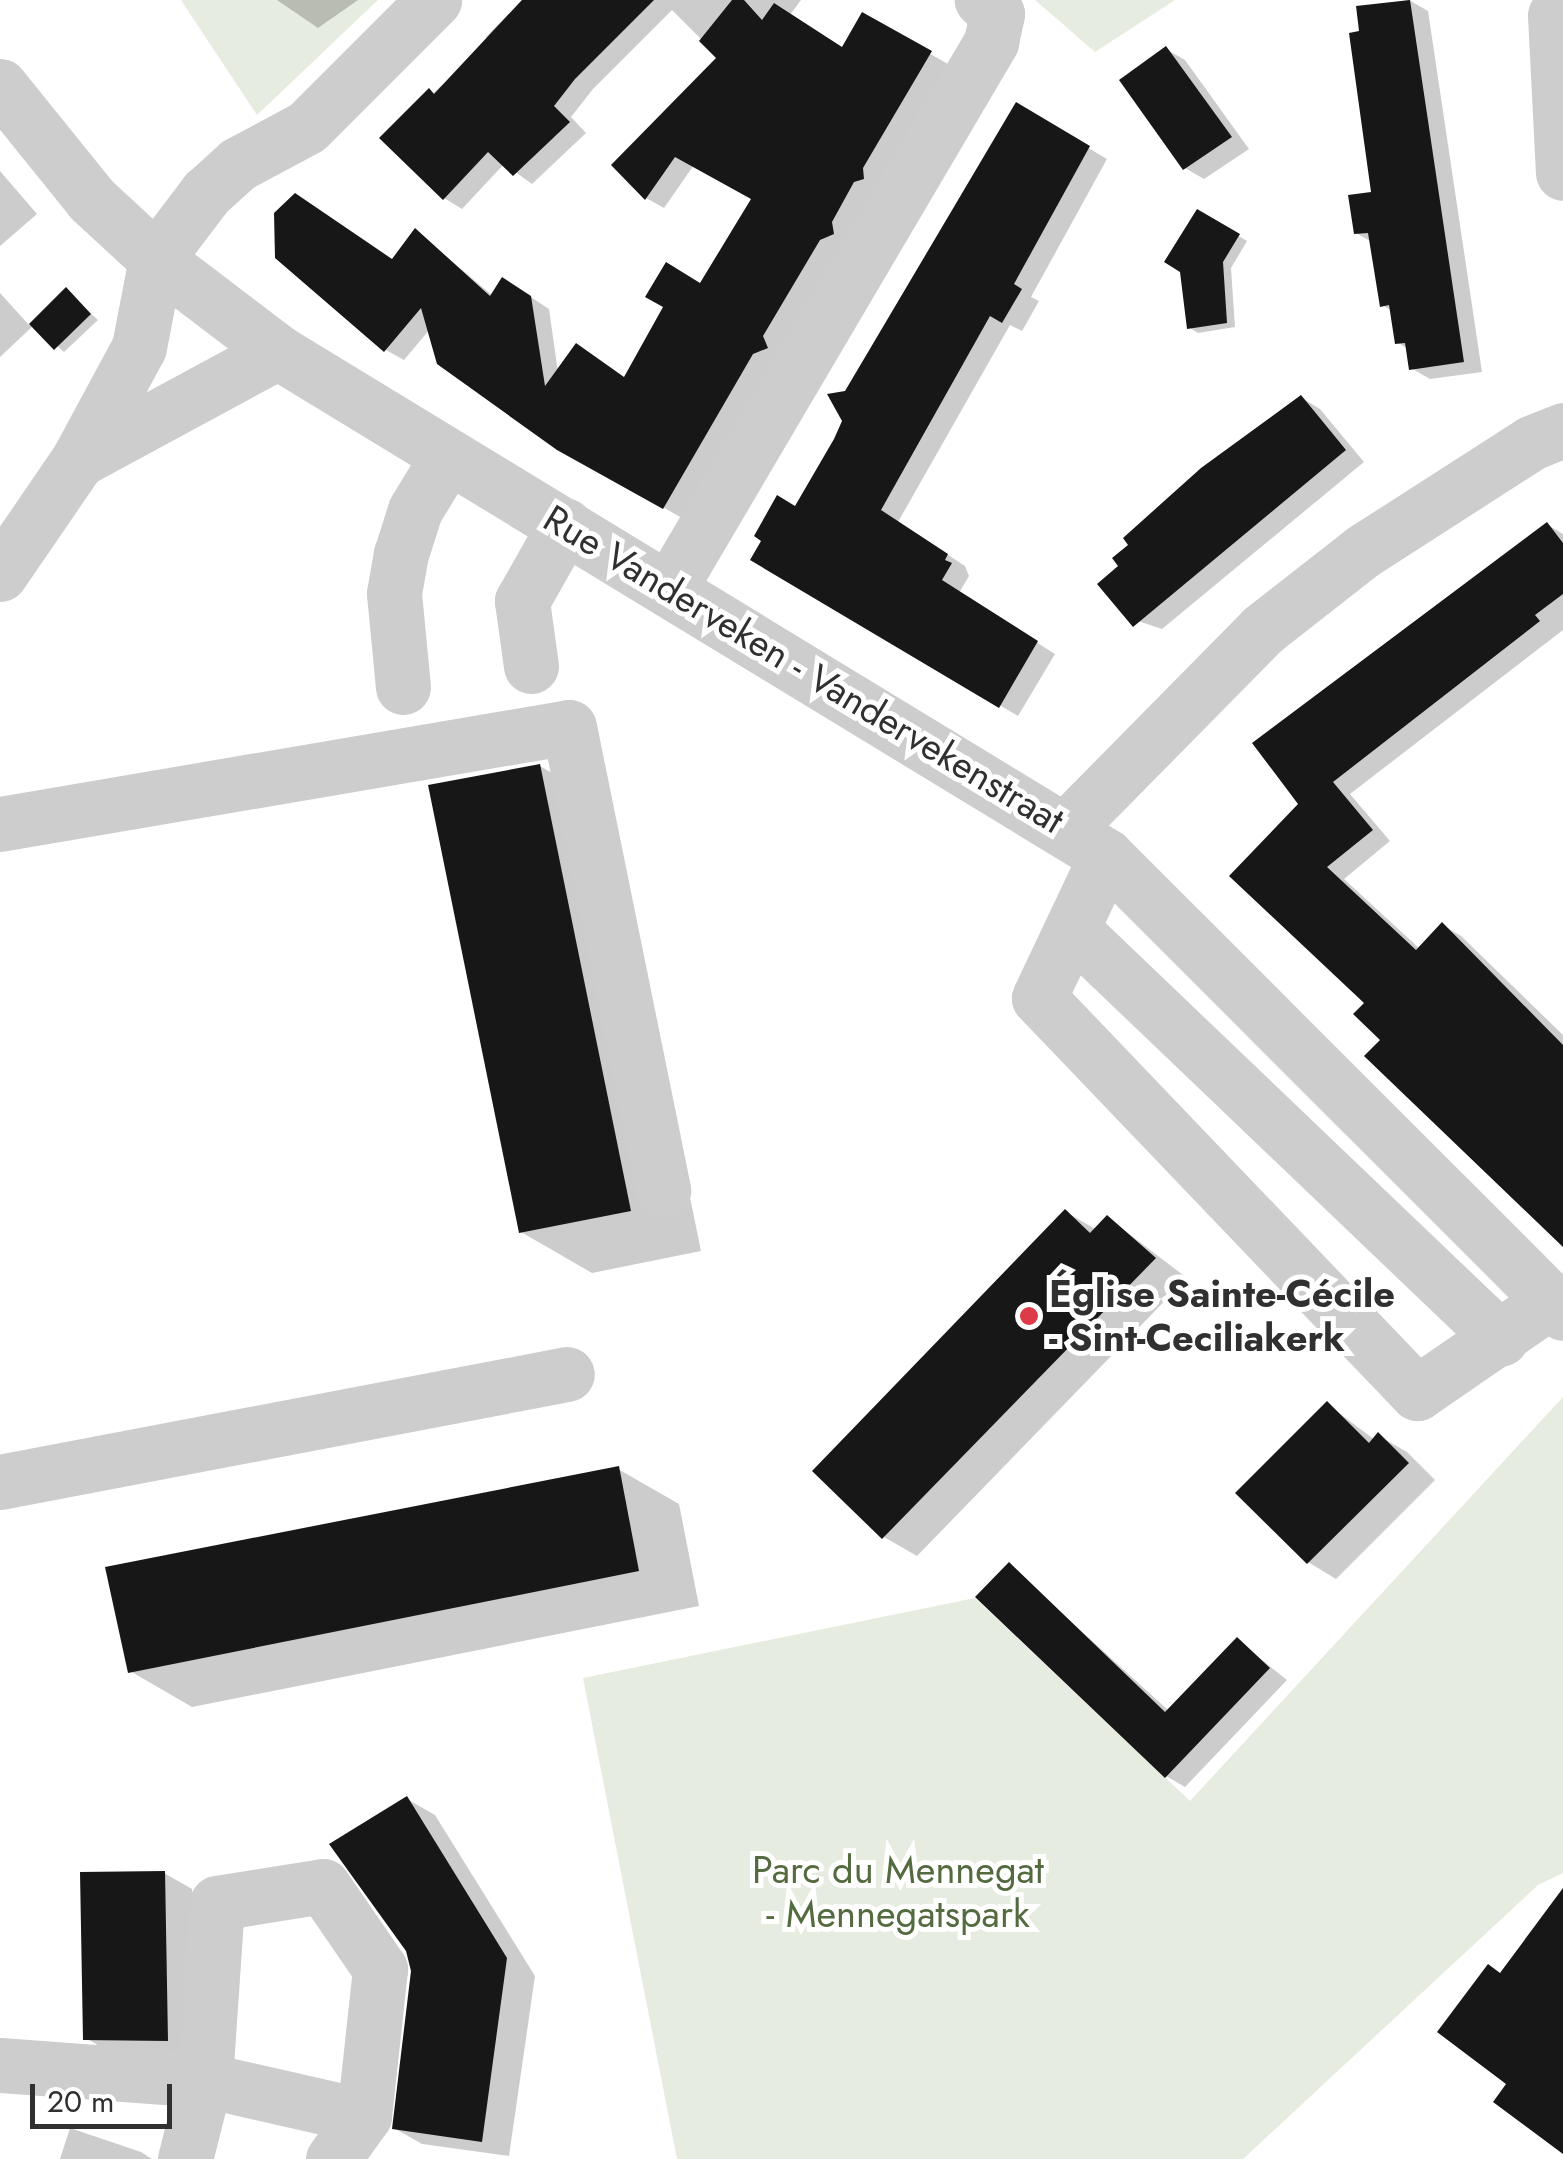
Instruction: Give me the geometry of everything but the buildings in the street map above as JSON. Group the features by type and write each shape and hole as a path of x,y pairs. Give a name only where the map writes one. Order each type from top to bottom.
{"street":[{"path":"0,574 78,460 139,347 156,259 206,193 238,164 307,127 434,0"},
{"path":"670,587 991,42 998,14 982,0"},
{"path":"1555,16 1563,173"},
{"name":"Rue Vanderveken - Vandervekenstraat","path":"0,86 92,200 156,259 278,352 1087,842 1557,1307"},
{"path":"78,460 278,352"},
{"path":"1557,1307 1417,1393 1039,998 1072,929 1087,842 1262,630 1363,552 1531,443 1563,430"},
{"path":"403,688 394,593 401,554 416,510 448,456"},
{"path":"531,666 522,601 565,525"},
{"path":"0,824 569,727 662,1191"},
{"path":"1072,929 1501,1339"},
{"path":"0,1482 567,1374"},
{"path":"185,2159 205,2080 217,1903 323,1886 380,1969 364,2116 333,2159"},
{"path":"0,2065 205,2080 364,2116"}],"green space":[{"path":"181,0 378,0 257,115"},
{"path":"1035,0 1175,0 1095,52"},
{"name":"Parc du Mennegat - Mennegatspark","path":"1563,1397 1563,1873 1538,1885 1243,2159 677,2159 583,1678 975,1598 1190,1801"}],"place":[{"name":"Église Sainte-Cécile - Sint-Ceciliakerk","path":"1029,1316"}]}
